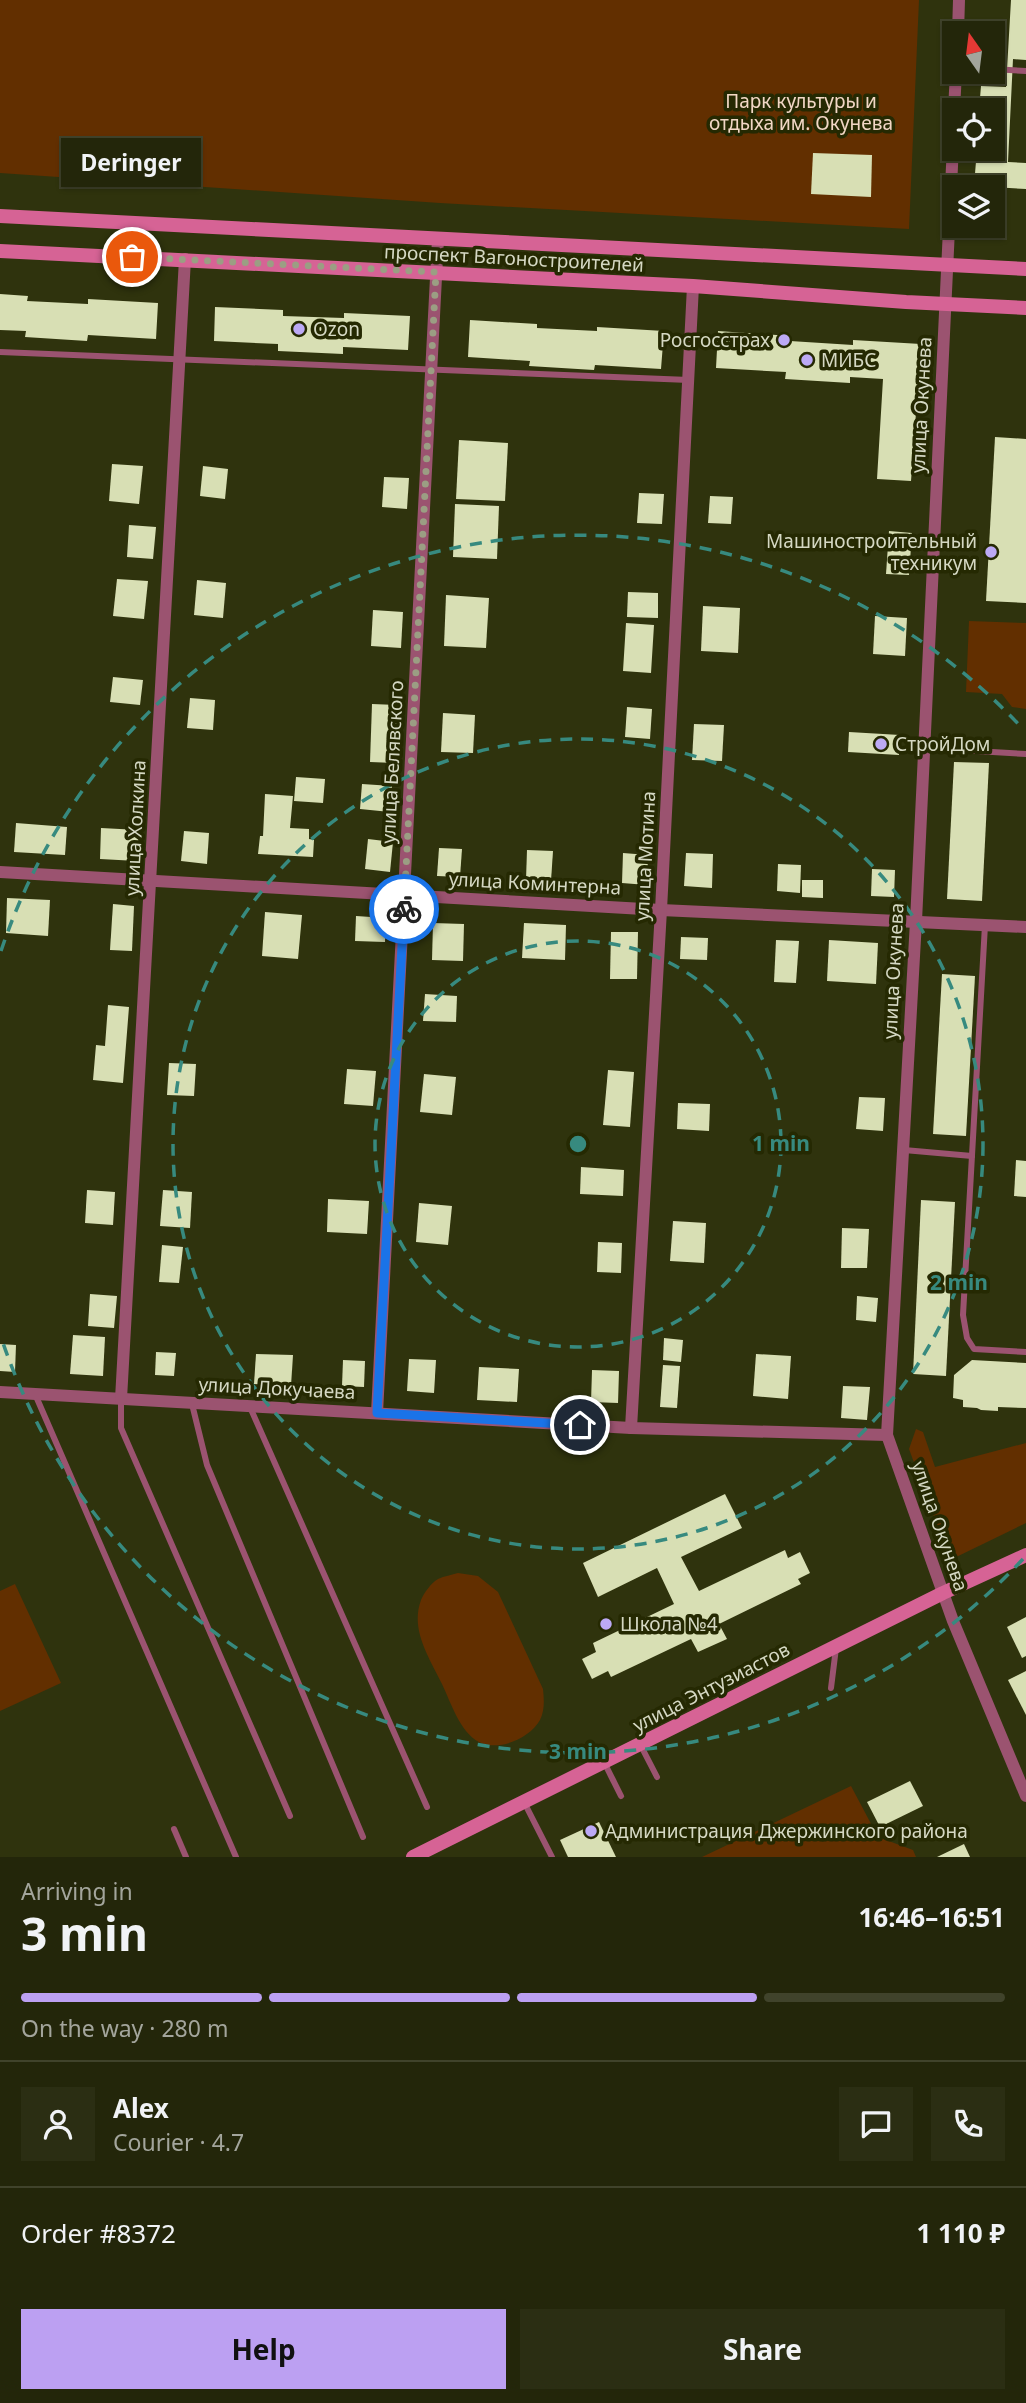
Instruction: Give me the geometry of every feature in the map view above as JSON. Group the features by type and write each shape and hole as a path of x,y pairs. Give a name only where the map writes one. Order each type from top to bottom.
{"main road":[{"name":"проспект Вагоностроителей","path":"0,216 1026,269"},
{"name":"проспект Вагоностроителей","path":"0,251 693,286 1026,308"},
{"name":"улица Энтузиастов","path":"413,1857 943,1592 1026,1555"}],"street":[{"path":"958,21 959,0"},
{"name":"улица Окунева","path":"952,161 916,921 887,1435 943,1592 1026,1796"},
{"name":"улица Белявского","path":"377,1413 438,239"},
{"name":"улица Холкина","path":"121,1399 185,259"},
{"name":"улица Мотина","path":"631,1428 693,286"},
{"name":"улица Коминтерна","path":"0,872 1026,928"},
{"name":"улица Докучаева","path":"0,1392 631,1428 887,1435"}],"lane":[{"path":"1005,70 1026,71"},
{"path":"0,352 688,380"},
{"path":"924,748 1026,754"},
{"path":"985,925 962,1315 967,1338 974,1349 1026,1352"},
{"path":"903,1150 972,1156"},
{"path":"35,1394 236,1857"},
{"path":"121,1399 121,1428 290,1816"},
{"path":"192,1404 207,1465 363,1837"},
{"path":"249,1405 427,1807"},
{"path":"831,1688 837,1646"},
{"path":"640,1744 657,1777"},
{"path":"604,1762 621,1796"},
{"path":"524,1802 552,1857"},
{"path":"174,1829 186,1857"}],"green space":[{"name":"Парк культуры и отдыха им. Окунева","path":"0,0 919,0 909,229 440,203 0,173"},
{"path":"969,621 1026,623 1026,709 1012,707 1002,694 966,692"},
{"path":"916,1429 923,1432 935,1467 1026,1443 1026,1523 950,1560 909,1449"},
{"path":"458,1573 478,1576 498,1592 543,1689 544,1701 540,1720 522,1738 513,1742 487,1745 466,1731 422,1643 418,1622 421,1600 438,1579"},
{"path":"15,1584 61,1683 0,1711 0,1591"},
{"path":"851,1786 878,1837 913,1850 916,1857 702,1857"}],"building":[{"path":"1011,0 1026,0 1026,60 1013,59 1008,162 1026,163 1026,189 1005,188 1005,175 975,175 976,161 1005,161 1005,98 980,98 981,86 1006,87"},
{"path":"813,153 872,155 871,197 811,194"},
{"path":"0,294 28,296 27,301 88,304 88,299 158,303 156,339 88,335 87,341 25,337 26,331 0,330"},
{"path":"215,307 283,310 283,316 344,318 344,313 410,316 408,350 343,347 343,354 278,351 278,344 214,341"},
{"path":"470,320 537,324 537,328 597,331 597,327 664,331 661,369 595,365 594,370 529,366 530,361 468,357"},
{"path":"718,331 791,336 790,341 853,345 853,340 921,344 911,481 877,479 883,379 850,377 850,383 785,379 786,372 716,368"},
{"path":"995,437 1026,439 1026,603 986,601"},
{"path":"459,440 508,443 505,501 456,499"},
{"path":"112,464 143,466 139,504 109,501"},
{"path":"203,466 228,469 225,499 200,496"},
{"path":"384,477 409,478 407,509 382,507"},
{"path":"639,493 664,494 662,524 637,523"},
{"path":"710,496 733,497 731,524 708,523"},
{"path":"455,504 499,506 497,559 453,557"},
{"path":"129,525 156,527 153,559 127,557"},
{"path":"889,531 912,533 909,575 886,574"},
{"path":"117,579 148,581 144,619 113,616"},
{"path":"197,580 226,583 223,618 194,615"},
{"path":"628,592 658,593 658,618 627,617"},
{"path":"446,595 489,598 486,648 444,646"},
{"path":"703,606 740,608 738,653 701,651"},
{"path":"373,610 403,612 401,648 371,646"},
{"path":"875,616 907,618 905,656 873,654"},
{"path":"626,623 654,625 651,673 623,671"},
{"path":"113,677 143,680 140,705 110,702"},
{"path":"190,698 215,700 213,730 187,728"},
{"path":"372,704 397,705 395,763 370,762"},
{"path":"627,707 652,709 650,739 625,737"},
{"path":"443,713 475,715 473,753 441,752"},
{"path":"694,724 724,725 722,761 692,760"},
{"path":"849,732 900,735 899,755 848,752"},
{"path":"954,762 989,763 982,901 947,899"},
{"path":"296,777 325,779 323,803 294,801"},
{"path":"362,784 392,786 390,812 360,809"},
{"path":"265,794 293,796 290,828 309,829 309,839 314,840 313,857 258,854 260,836 263,836"},
{"path":"16,823 67,827 65,855 14,852"},
{"path":"101,828 139,830 137,861 100,859"},
{"path":"184,831 209,833 207,864 181,861"},
{"path":"368,839 393,842 390,872 365,869"},
{"path":"439,848 462,849 460,877 437,876"},
{"path":"527,850 553,851 551,881 526,880"},
{"path":"623,853 648,855 647,885 622,883"},
{"path":"686,853 713,854 712,888 684,886"},
{"path":"778,864 801,865 800,893 777,891"},
{"path":"872,869 895,870 894,897 871,896"},
{"path":"802,880 823,880 823,898 802,897"},
{"path":"7,898 50,900 48,936 6,933"},
{"path":"113,904 134,906 132,951 110,950"},
{"path":"265,912 302,915 298,959 262,956"},
{"path":"356,916 386,918 385,942 355,941"},
{"path":"433,923 464,924 463,961 432,960"},
{"path":"524,923 566,925 565,960 522,958"},
{"path":"611,932 638,932 637,979 610,979"},
{"path":"681,937 708,938 707,960 680,959"},
{"path":"776,940 799,941 796,983 774,982"},
{"path":"829,940 878,943 876,984 827,981"},
{"path":"942,974 975,976 966,1136 933,1134"},
{"path":"425,994 457,996 456,1022 423,1021"},
{"path":"108,1005 129,1007 123,1083 93,1080 96,1045 105,1046"},
{"path":"169,1063 196,1064 194,1096 167,1095"},
{"path":"347,1069 376,1071 373,1106 344,1104"},
{"path":"608,1070 634,1072 630,1127 603,1125"},
{"path":"424,1074 456,1077 452,1115 420,1112"},
{"path":"859,1097 885,1098 883,1131 856,1129"},
{"path":"678,1103 710,1104 709,1131 677,1129"},
{"path":"1016,1160 1026,1161 1026,1197 1014,1196"},
{"path":"581,1167 624,1170 623,1196 580,1194"},
{"path":"87,1190 115,1192 113,1225 85,1223"},
{"path":"163,1190 192,1192 190,1228 160,1226"},
{"path":"328,1199 369,1201 367,1234 327,1232"},
{"path":"921,1200 955,1202 946,1376 913,1374"},
{"path":"419,1203 452,1206 448,1245 416,1242"},
{"path":"673,1221 706,1223 704,1263 670,1261"},
{"path":"842,1228 869,1229 867,1268 841,1268"},
{"path":"598,1242 622,1243 621,1273 597,1272"},
{"path":"162,1245 183,1247 179,1283 159,1282"},
{"path":"90,1294 117,1296 114,1328 88,1326"},
{"path":"857,1296 878,1298 876,1322 856,1320"},
{"path":"73,1335 105,1337 103,1376 70,1374"},
{"path":"664,1338 683,1340 681,1362 663,1360"},
{"path":"0,1344 16,1345 15,1372 0,1371"},
{"path":"156,1352 176,1353 174,1376 155,1375"},
{"path":"256,1354 293,1355 291,1386 254,1384"},
{"path":"756,1354 791,1356 788,1399 753,1396"},
{"path":"409,1359 436,1360 434,1393 407,1391"},
{"path":"343,1360 365,1361 364,1387 342,1386"},
{"path":"972,1360 1026,1363 1026,1408 998,1407 998,1411 963,1407 963,1400 953,1398 954,1375"},
{"path":"663,1365 680,1366 677,1408 660,1407"},
{"path":"479,1367 519,1369 517,1402 477,1400"},
{"path":"592,1370 619,1371 618,1403 591,1402"},
{"path":"843,1386 870,1387 867,1420 841,1418"},
{"name":"Школа №4","path":"725,1494 742,1528 681,1557 699,1591 785,1550 788,1558 800,1552 810,1573 798,1579 801,1584 719,1624 727,1639 698,1652 691,1639 611,1677 608,1671 592,1679 582,1659 596,1652 593,1643 674,1604 657,1568 598,1597 583,1563"},
{"path":"1026,1617 1026,1656 1022,1658 1007,1627"},
{"path":"1026,1671 1026,1715 1008,1680"},
{"path":"910,1781 923,1806 880,1827 867,1802"},
{"name":"Администрация Джержинского района","path":"599,1822 616,1857 568,1857 560,1840"},
{"path":"964,1844 970,1857 937,1857"}],"way so far":[{"path":"132,257 436,272 404,909"}],"place":[{"name":"Deringer","path":"132,257"},
{"name":"Ozon","path":"299,329"},
{"name":"Росгосстрах","path":"784,340"},
{"name":"МИБС","path":"807,360"},
{"name":"Машиностроительный техникум","path":"991,552"},
{"name":"СтройДом","path":"881,744"},
{"name":"Школа №4","path":"606,1624"},
{"name":"Администрация Джержинского района","path":"591,1831"}],"route":[{"path":"404,909 377,1413 580,1425"}]}
